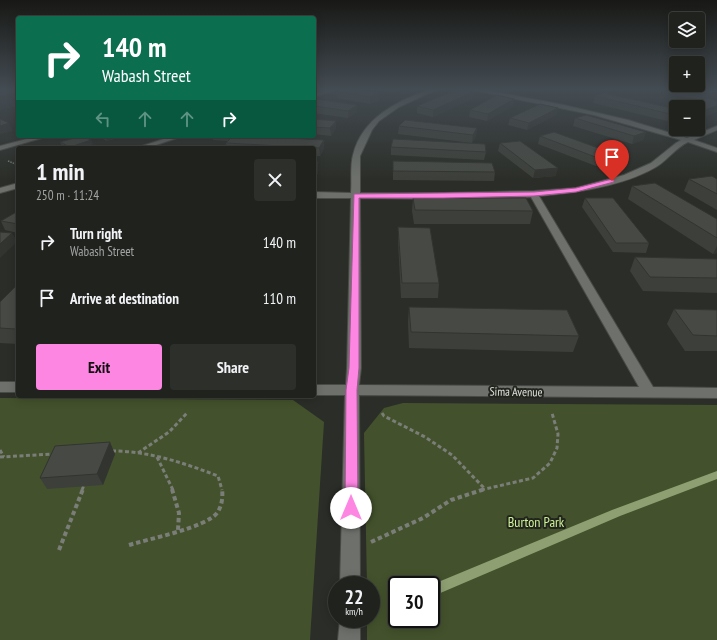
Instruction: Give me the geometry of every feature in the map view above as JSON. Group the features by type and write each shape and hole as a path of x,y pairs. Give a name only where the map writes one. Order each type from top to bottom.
{"street":[{"path":"350,576 356,156 361,141 370,126 377,119"},
{"path":"611,119 717,150"},
{"path":"316,195 444,196 534,194 576,190 626,177 654,165 678,144 717,128"},
{"path":"0,148 38,138"},
{"path":"147,146 173,138"},
{"path":"0,191 16,186"},
{"path":"534,194 649,392"},
{"path":"0,387 16,387"},
{"name":"Sima Avenue","path":"316,390 544,393 717,393"},
{"path":"349,640 350,628"}],"path":[{"path":"138,453 169,432 188,412"},
{"path":"382,412 384,416 425,437 452,455 485,489"},
{"path":"351,552 423,518 451,500 485,489 533,478 550,463 557,448 558,434 552,413"},
{"path":"0,450 2,457 58,454"},
{"path":"109,451 138,453 156,457 218,476 223,488 222,499 216,515 203,522 129,545"},
{"path":"156,457 175,495 178,513 178,530"},
{"path":"59,550 86,480"}],"green space":[{"path":"0,398 293,400 324,422 310,640 0,640"},
{"name":"Burton Park","path":"403,403 717,405 717,640 367,640 367,628 380,628 380,576 367,576 364,433 384,408"}],"building":[{"path":"0,119 9,123 0,126"},
{"path":"316,119 336,121 330,128 316,127"},
{"path":"513,119 537,119 529,123"},
{"path":"578,119 600,119 646,132 634,136"},
{"path":"405,120 477,128 473,135 399,126"},
{"path":"554,132 612,153 598,158 540,136"},
{"path":"75,138 86,138 91,140 73,146 68,146 60,142"},
{"path":"231,138 287,138 324,140 319,148 316,148 316,146 226,143"},
{"path":"393,139 485,144 486,152 391,147"},
{"path":"520,141 558,168 535,170 500,143"},
{"path":"393,161 492,163 495,172 393,171"},
{"path":"712,176 717,179 717,194 689,179"},
{"path":"655,183 717,219 717,238 632,186"},
{"path":"413,198 526,198 533,211 415,210"},
{"path":"585,198 613,198 649,243 616,243"},
{"path":"16,212 16,224 1,221"},
{"path":"398,227 430,228 439,283 402,283"},
{"path":"0,232 12,233 0,244"},
{"path":"635,257 717,259 717,278 650,277"},
{"path":"16,286 15,329 0,328 0,302"},
{"path":"409,307 567,310 579,336 411,332"},
{"path":"674,309 717,310 717,336 693,335"},
{"path":"110,442 97,474 40,478 55,446"}],"waterway":[{"path":"440,587 616,513 717,475"}],"route":[{"path":"351,508 356,196 534,194 576,190 612,181"}]}
